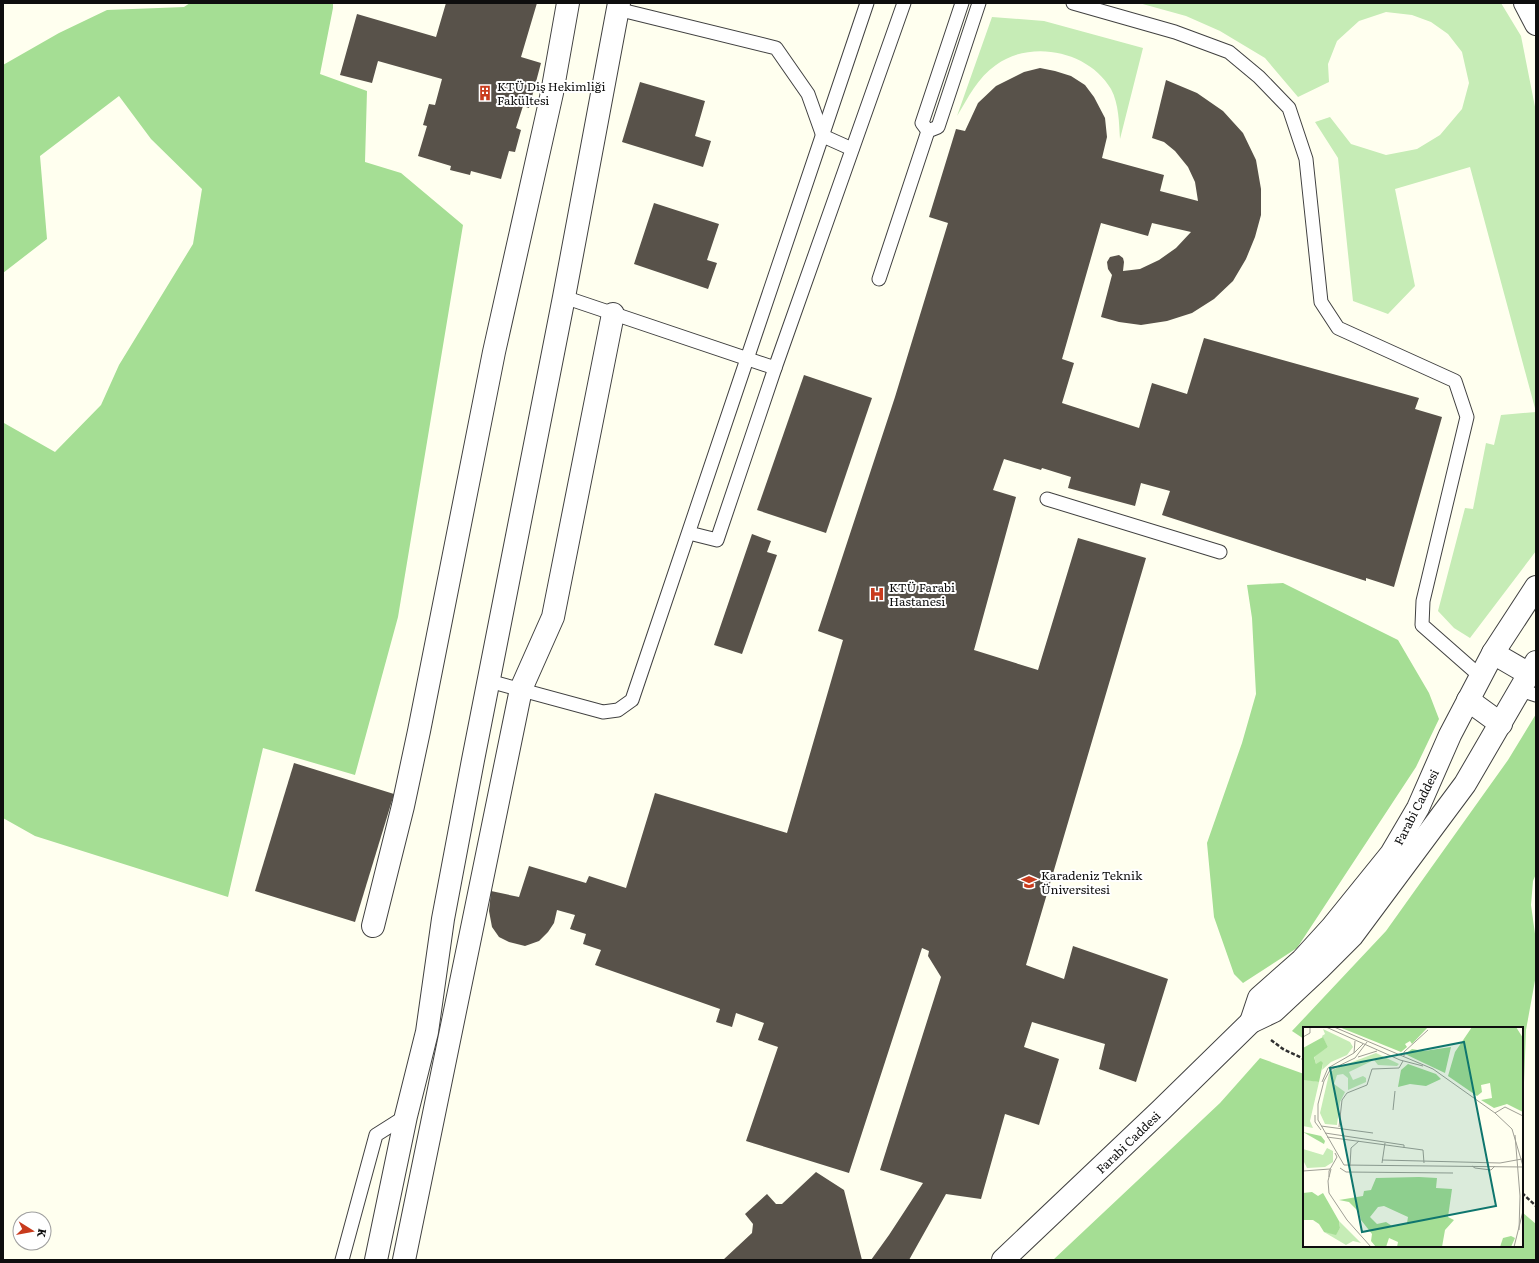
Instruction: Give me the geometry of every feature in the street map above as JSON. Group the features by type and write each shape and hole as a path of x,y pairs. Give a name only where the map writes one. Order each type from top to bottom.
{"street":[{"path":"373,926 403,806 419,731 494,352 552,93 568,3"},
{"path":"1525,3 1536,24"},
{"path":"376,1260 406,1116 427,1032 443,919 472,760 489,681 564,297 618,6"},
{"path":"404,1260 521,690 553,617 613,314"},
{"name":"Farabi Caddesi","path":"1251,1022 1259,998 1302,960 1391,854 1418,808 1450,735 1480,676 1493,653 1536,587"},
{"path":"1493,653 1530,680"},
{"name":"Farabi Caddesi","path":"1003,1260 1154,1117 1251,1022 1274,1011 1320,969 1352,936 1465,784 1501,724 1530,680"},
{"path":"1468,700 1501,724"}],"lane":[{"path":"489,681 603,712 618,710 632,700 867,3"},
{"path":"689,533 717,540 775,368 904,3"},
{"path":"928,131 922,123 962,3"},
{"path":"879,280 928,131 938,127 979,3"},
{"path":"1073,3 1175,32 1229,52 1259,77 1289,108 1306,159 1321,302 1338,328 1455,381 1467,418 1423,601 1422,625 1480,676"},
{"path":"618,6 776,48 808,94 823,136 852,149"},
{"path":"564,297 775,368"},
{"path":"1047,499 1220,552"},
{"path":"342,1260 376,1135 406,1116"}],"path":[{"path":"1251,1022 1283,1049 1303,1059"},
{"path":"1523,1194 1536,1206"}],"green space":[{"path":"190,3 333,3 320,74 367,91 365,162 401,173 463,225 398,617 355,775 263,748 228,897 35,836 3,818 3,413 4,423 55,452 101,405 119,365 193,244 202,189 151,139 119,96 40,156 47,239 3,273 3,65 59,33 107,10 184,7"},
{"path":"1139,3 1501,3 1521,36 1536,112 1536,412 1470,167 1395,189 1415,286 1388,314 1353,301 1338,158 1315,122 1330,117 1351,144 1386,155 1417,149 1440,135 1462,109 1469,83 1462,52 1448,34 1431,22 1412,15 1386,12 1359,21 1337,41 1328,64 1329,82 1298,97 1265,58 1220,31 1186,16"},
{"path":"992,17 1044,21 1143,48 1120,139 1117,107 1111,89 1101,76 1089,66 1074,58 1058,53 1042,51 1026,52 1010,57 996,65 984,76 969,95 957,116"},
{"path":"1536,412 1536,551 1470,638 1454,628 1438,611 1465,508 1473,509 1486,443 1494,445 1501,415"},
{"path":"1283,583 1398,640 1429,693 1439,719 1416,767 1297,948 1243,983 1234,974 1214,917 1207,843 1242,743 1256,694 1252,618 1247,585"},
{"path":"1536,714 1536,874 1533,881 1531,905 1536,941 1536,975 1526,1030 1523,1109 1523,1027 1303,1027 1303,1038 1292,1031 1386,931 1508,760"},
{"path":"1260,1058 1303,1074 1303,1247 1523,1247 1523,1213 1536,1224 1536,1260 1053,1260 1220,1103"}],"building":[{"name":"KTÜ Diş Hekimliği Fakültesi","path":"446,3 537,3 521,57 541,63 529,108 523,106 516,128 521,130 515,152 509,151 501,179 471,171 470,175 450,170 451,166 418,156 427,126 423,125 429,104 435,105 442,79 378,61 372,83 340,75 357,14 436,37"},
{"path":"1040,68 1071,76 1085,85 1094,97 1105,118 1107,137 1102,158 1164,175 1160,191 1198,201 1195,182 1188,167 1175,151 1164,142 1152,138 1166,80 1197,93 1223,111 1243,133 1256,160 1261,189 1261,215 1255,237 1246,259 1233,281 1214,299 1192,313 1167,321 1141,325 1119,322 1101,317 1112,275 1108,269 1107,262 1110,257 1119,255 1123,258 1124,262 1123,271 1140,269 1159,260 1176,248 1191,232 1152,223 1148,236 1101,223 1062,359 1074,363 1062,403 1139,428 1152,383 1187,394 1204,338 1419,398 1415,409 1442,417 1394,587 1366,578 1366,581 1162,515 1170,491 1141,483 1135,506 1068,488 1071,477 1004,459 993,490 1016,497 974,650 1038,670 1078,538 1146,558 1026,965 1064,979 1073,946 1168,979 1136,1082 1099,1069 1105,1044 1032,1022 1024,1047 1059,1059 1039,1125 1005,1114 981,1199 946,1194 909,1260 871,1260 923,1183 880,1170 941,977 928,956 929,951 922,948 849,1173 746,1141 778,1047 758,1040 764,1023 736,1013 732,1027 716,1022 720,1009 595,965 601,950 583,944 586,934 570,929 575,915 557,910 554,923 539,941 525,946 509,942 499,937 492,927 489,911 491,891 519,897 529,866 586,883 589,876 626,888 655,793 787,833 843,640 818,631 895,397 948,223 929,217 956,129 965,131 978,103 996,86 1024,72"},
{"path":"640,82 705,101 695,136 711,141 703,167 622,142"},
{"path":"654,203 719,224 707,260 717,263 708,289 634,264"},
{"path":"804,375 872,398 826,533 757,510"},
{"path":"752,534 771,541 767,552 777,555 742,654 714,645"},
{"path":"294,763 394,794 355,922 255,891"},
{"path":"816,1172 844,1190 862,1260 723,1260 752,1233 753,1224 745,1214 767,1194 776,1204 782,1204"}],"place":[{"name":"KTÜ Diş Hekimliği Fakültesi","path":"485,93"},
{"name":"KTÜ Farabi Hastanesi","path":"877,594"},
{"name":"Karadeniz Teknik Üniversitesi","path":"1029,882"}]}
